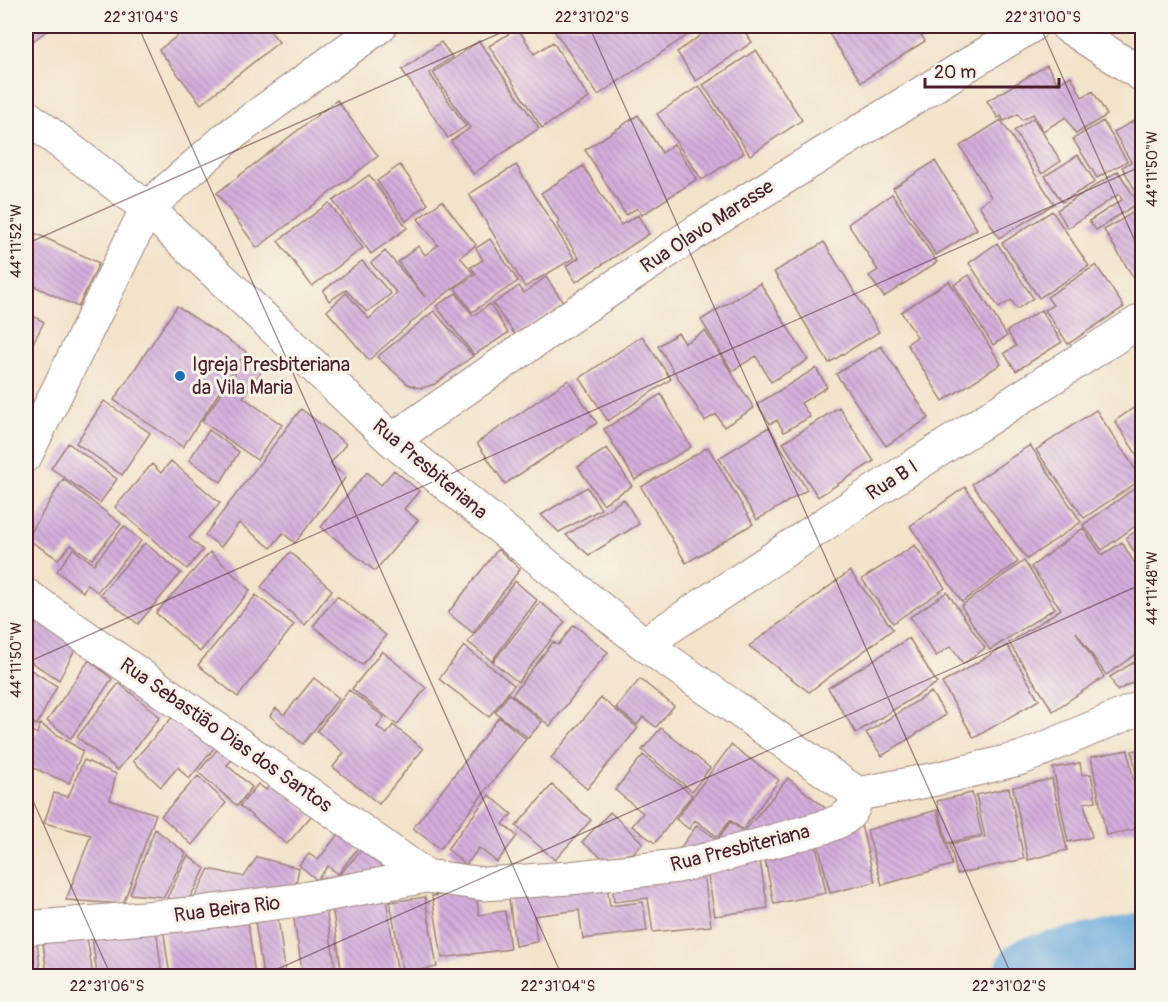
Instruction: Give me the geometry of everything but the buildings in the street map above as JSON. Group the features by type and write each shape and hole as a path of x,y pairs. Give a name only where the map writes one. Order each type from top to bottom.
{"street":[{"path":"26,455 147,208 228,137 380,26"},
{"name":"Rua Olavo Marasse","path":"392,440 699,230 1031,26"},
{"path":"1067,26 1143,75"},
{"name":"Rua Presbiteriana","path":"26,116 147,208 392,440 644,644 858,794 854,808 846,818 828,826 678,866 569,878 484,884 426,876"},
{"name":"Rua B I","path":"644,644 867,496 1143,321"},
{"name":"Rua Sebastião Dias dos Santos","path":"26,595 426,876"},
{"path":"858,794 936,779 1022,758 1143,707"},
{"name":"Rua Beira Rio","path":"26,928 191,914 298,900 426,876"}],"waterway":[{"path":"1035,976 1142,953"}],"place":[{"name":"Igreja Presbiteriana da Vila Maria","path":"180,376"}]}
